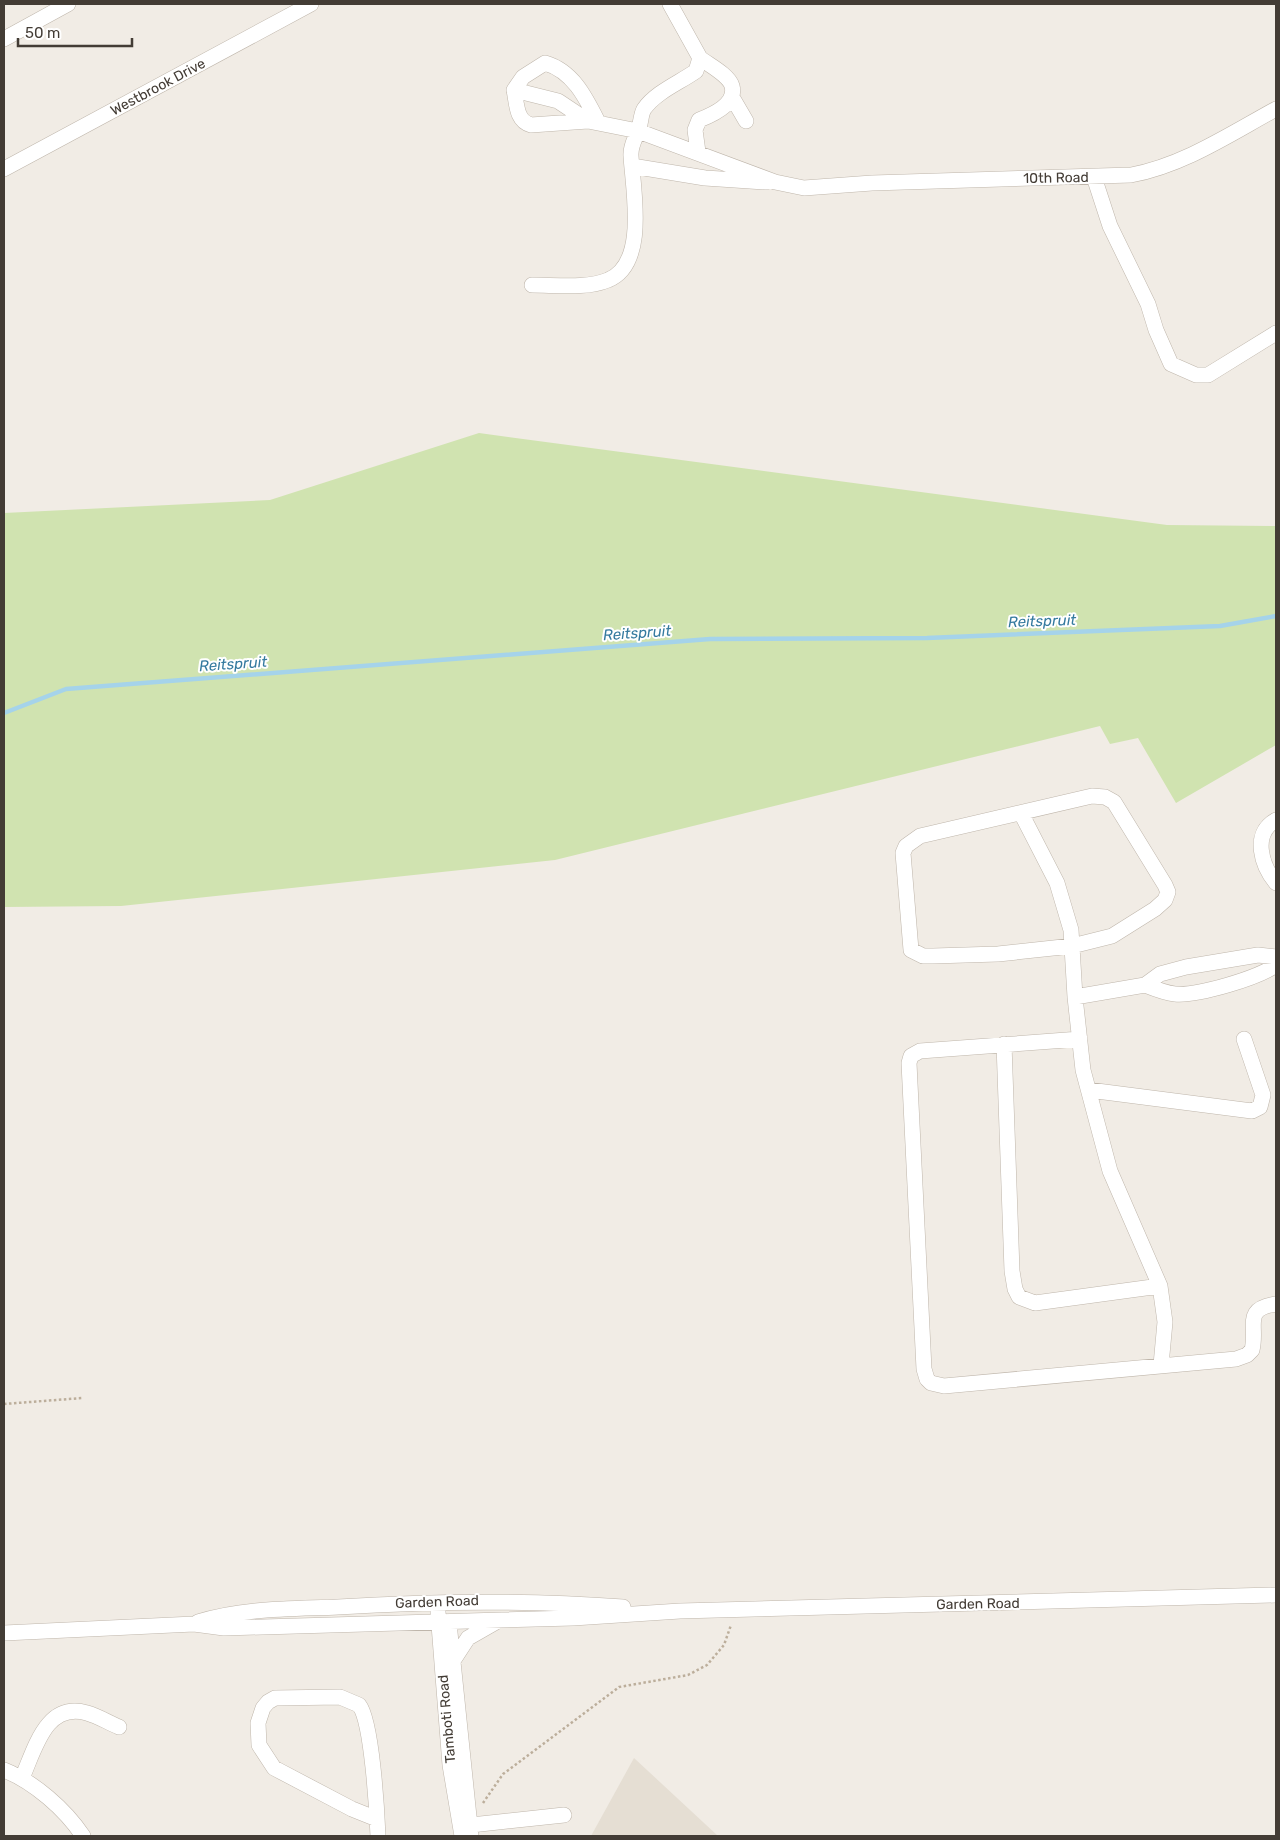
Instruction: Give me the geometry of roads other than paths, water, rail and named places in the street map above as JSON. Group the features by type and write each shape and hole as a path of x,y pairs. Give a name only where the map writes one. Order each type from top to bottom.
{"street":[{"path":"4,39 68,4"},
{"name":"Westbrook Drive","path":"4,169 311,4"},
{"path":"670,4 700,58 726,77 732,86 732,97 746,121"},
{"path":"532,285 596,284 610,280 621,272 634,244 632,146 643,111 656,97 696,71 700,58"},
{"path":"593,122 586,99 558,67 545,63 523,77 514,90 519,117 524,124 593,122 638,130 774,182"},
{"path":"514,90 558,101 593,122"},
{"path":"698,152 695,130 699,120 726,105 732,97"},
{"name":"10th Road","path":"774,182 792,187 820,187 872,183 1131,175 1154,171 1188,156 1276,108"},
{"path":"632,166 715,179 774,182"},
{"path":"1094,177 1110,226 1148,304 1156,330 1172,364 1196,375 1208,375 1276,333"},
{"path":"1092,796 1105,797 1114,802 1168,892 1165,900 1155,909 1112,936 1072,946 998,954 934,956 923,956 911,950 903,853 906,846 920,836 1092,796"},
{"path":"1021,813 1057,884 1071,930 1075,997 1083,1070 1110,1171 1160,1286 1164,1322 1161,1364"},
{"path":"1276,820 1264,832 1262,860 1267,872 1276,884"},
{"path":"1146,985 1160,974 1186,967 1258,955 1276,957"},
{"path":"1075,997 1146,985 1175,994 1192,993 1265,973 1276,965"},
{"path":"1080,1039 920,1051 911,1056 909,1063 920,1306 924,1369 927,1379 931,1383 944,1386 1161,1364 1236,1359 1247,1355 1253,1344 1252,1323 1256,1313 1262,1306 1276,1304"},
{"path":"1089,1090 1252,1111 1260,1107 1262,1095 1244,1039"},
{"path":"1004,1044 1012,1270 1015,1289 1019,1297 1035,1303 1160,1286"},
{"name":"Garden Road","path":"4,1633 194,1624 224,1628 502,1620 680,1611 1236,1597 1276,1594"},
{"name":"Garden Road","path":"194,1624 233,1613 442,1601 557,1602 680,1611"},
{"name":"Tamboti Road","path":"442,1601 450,1765 469,1829"},
{"path":"453,1661 468,1638 502,1620"},
{"name":"Tamboti Road","path":"444,1621 453,1661 469,1829"},
{"path":"378,1818 352,1809 274,1768 259,1745 258,1723 263,1708 268,1702 276,1698 340,1697 359,1705 363,1710 367,1726 378,1818 378,1836"},
{"path":"22,1778 47,1724 59,1714 72,1710 88,1713 119,1728"},
{"path":"4,1770 22,1778 57,1806 83,1836"},
{"path":"469,1829 564,1815"}],"waterway":[{"name":"Reitspruit","path":"4,713 66,689 710,639 927,638 1220,626 1276,616"}]}
